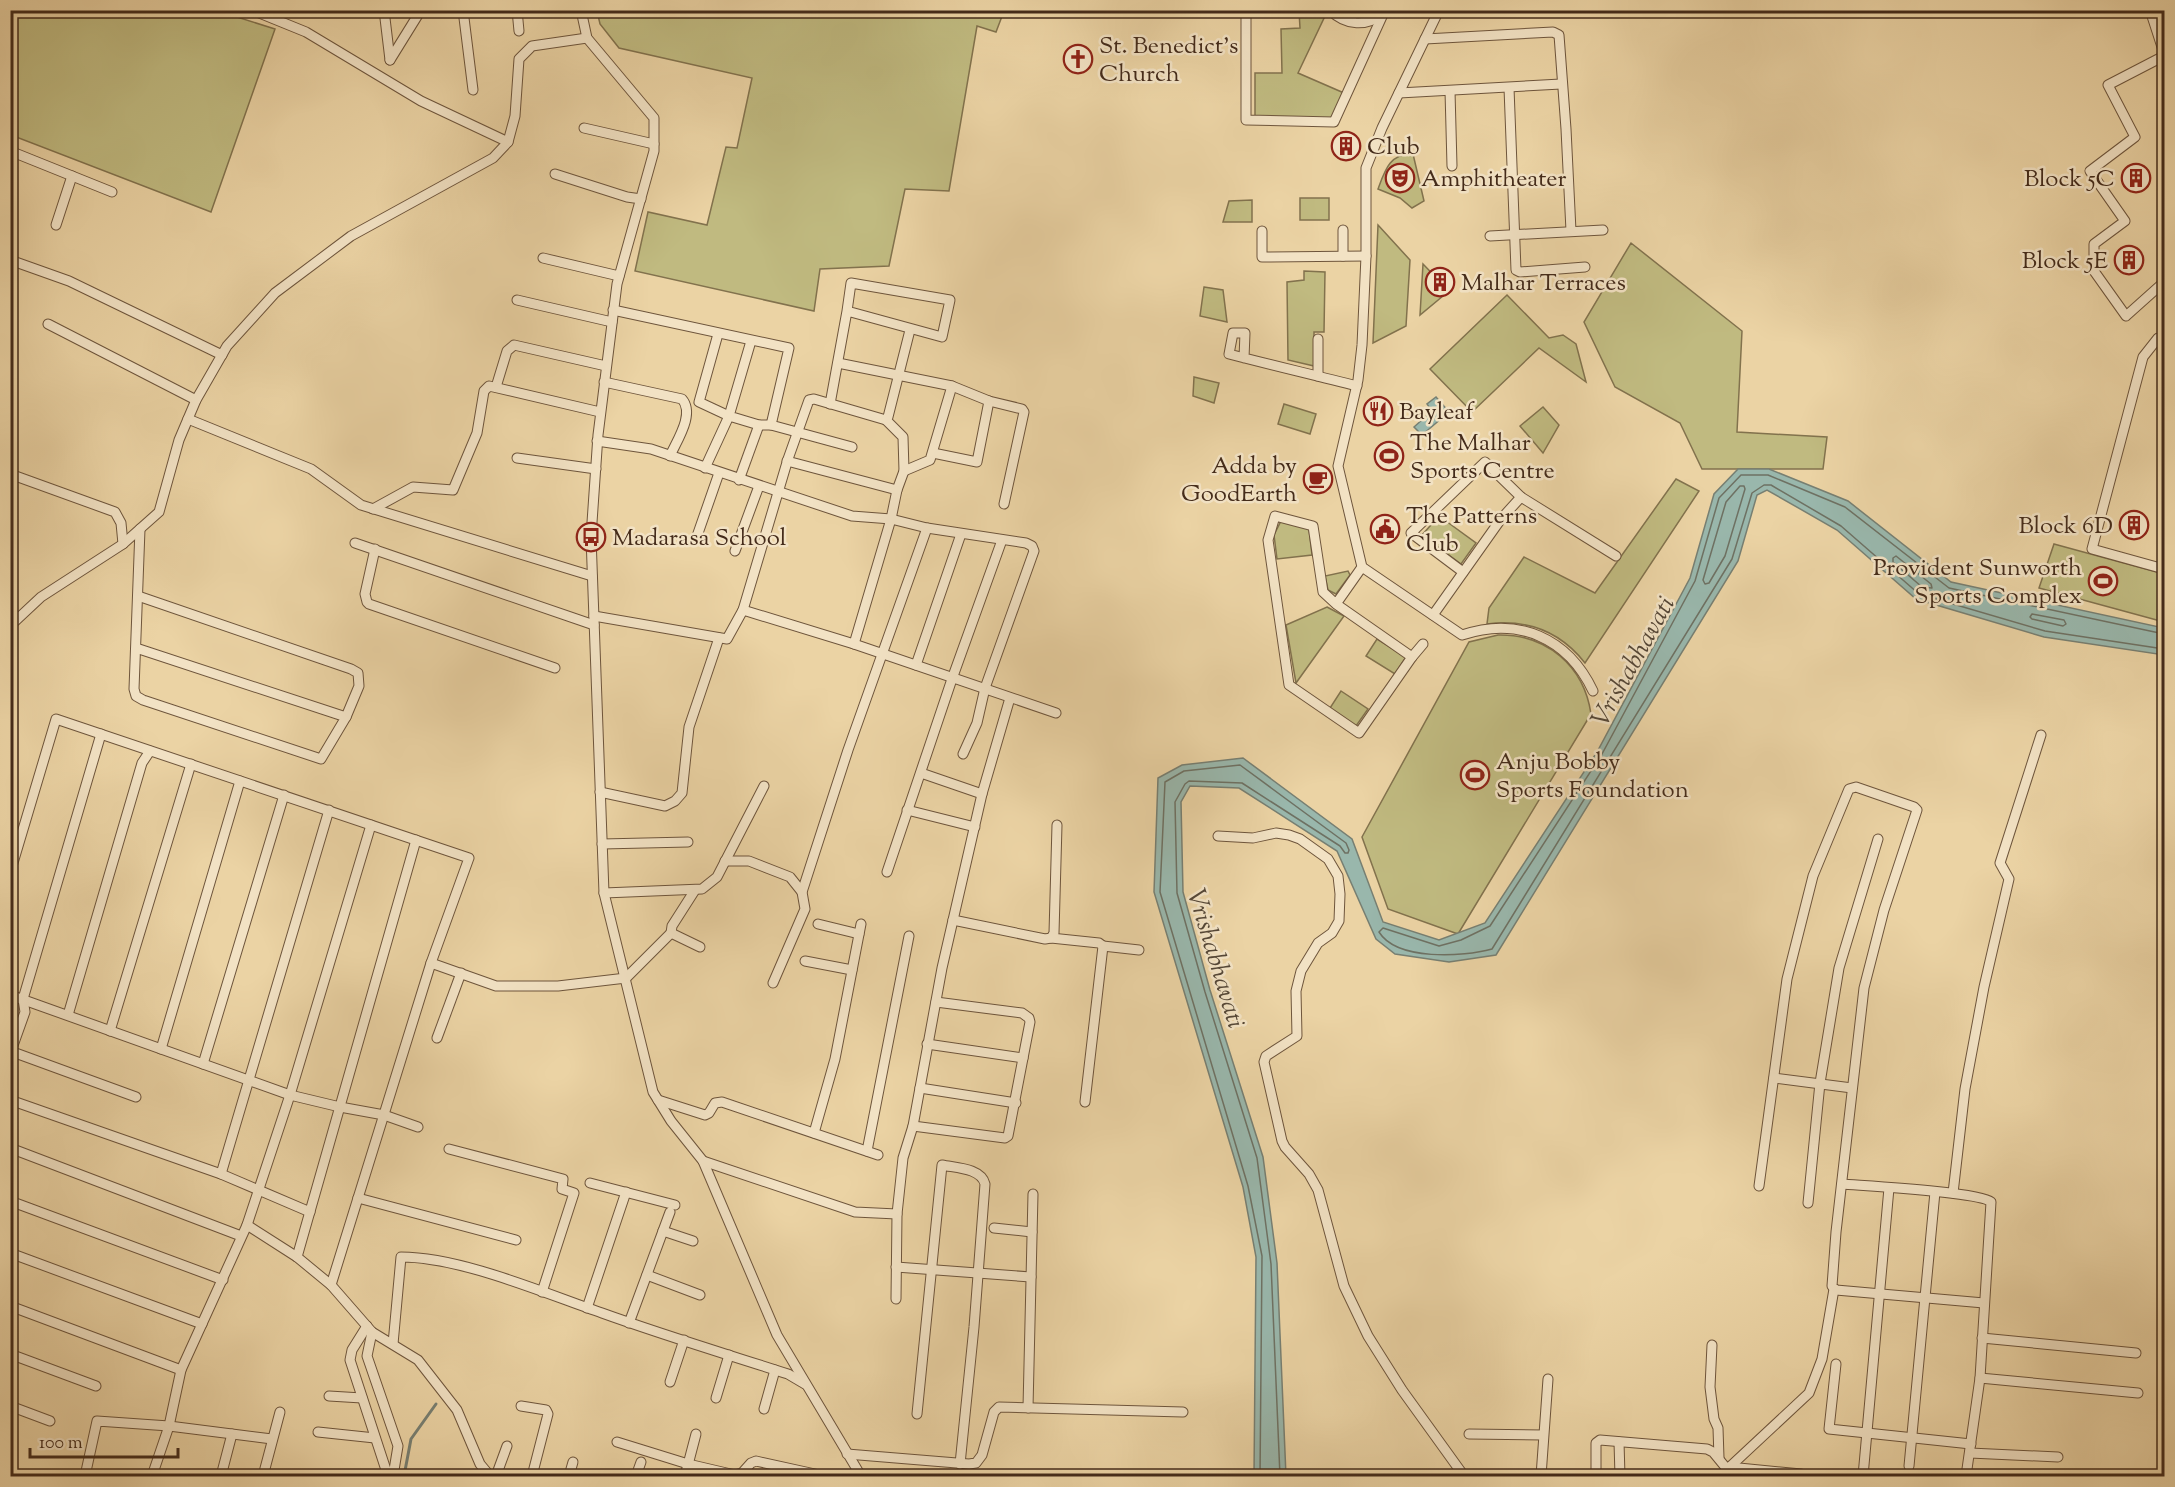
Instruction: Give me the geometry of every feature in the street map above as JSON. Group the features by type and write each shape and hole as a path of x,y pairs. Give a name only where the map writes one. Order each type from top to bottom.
{"street":[{"path":"252,10 306,32 421,101 508,142"},
{"path":"384,10 390,60 422,10"},
{"path":"463,10 473,90"},
{"path":"517,10 519,31"},
{"path":"581,10 587,38 654,118 654,151 619,276 597,441 591,537 604,893 653,1092 671,1121 703,1161 777,1335 861,1476"},
{"path":"1246,10 1246,120 1334,123 1385,11"},
{"path":"1330,10 1341,19 1355,23 1375,19 1385,11"},
{"path":"1439,10 1366,168 1366,256 1362,345 1357,386 1338,466 1362,567 1462,635 1483,629 1505,628 1526,631 1547,639 1575,661 1593,691"},
{"path":"2150,10 2164,55 2108,85 2135,137 2090,171 2125,221 2094,244 2094,271 2126,316 2164,282"},
{"path":"1425,39 1555,32 1559,38 1571,231"},
{"path":"10,626 41,597 123,544 159,512 179,440 196,400 227,346 275,293 351,236 493,158 508,142 515,116 519,59 532,46 587,38"},
{"path":"1399,93 1561,84"},
{"path":"1509,88 1516,272 1585,267"},
{"path":"1450,91 1452,166"},
{"path":"584,128 654,144"},
{"path":"10,151 112,192"},
{"path":"555,174 627,197 641,199"},
{"path":"56,225 72,176"},
{"path":"1343,230 1343,256"},
{"path":"1490,236 1603,230"},
{"path":"1262,231 1262,257 1366,256"},
{"path":"543,258 619,276"},
{"path":"10,260 69,281 222,356"},
{"path":"830,404 852,283 950,300 942,337 847,311"},
{"path":"517,300 612,322"},
{"path":"613,310 789,348 771,425"},
{"path":"48,324 196,400"},
{"path":"886,420 910,330"},
{"path":"718,334 699,402 729,416 759,425 771,425 852,447"},
{"path":"2164,338 2158,338 2143,357 2092,549 2164,569"},
{"path":"1318,339 1318,376"},
{"path":"705,468 729,416 751,341"},
{"path":"496,387 507,351 514,345 606,366"},
{"path":"1244,358 1357,386"},
{"path":"838,363 952,386 989,401 1021,409 1024,412 1005,504"},
{"path":"604,382 682,399 685,402 687,414 670,456"},
{"path":"904,471 929,462 952,386"},
{"path":"373,509 413,487 453,490 477,433 486,388 496,387 600,412"},
{"path":"355,543 594,621 727,639 743,610 787,461 809,400 814,399 886,420 903,437 904,471 854,644"},
{"path":"933,453 977,462 989,401"},
{"path":"188,419 311,469 359,503 373,509 592,576"},
{"path":"739,480 759,425"},
{"path":"597,441 651,449 852,516 891,519 927,528 1026,543 1032,546 1034,551 985,688 977,723 963,754"},
{"path":"517,458 596,468"},
{"path":"787,461 897,490"},
{"path":"1463,572 1411,533 1485,462 1521,497 1616,556"},
{"path":"696,539 719,473"},
{"path":"10,474 115,512 121,523 123,544"},
{"path":"735,551 759,486"},
{"path":"1433,615 1501,519 1521,497"},
{"path":"1412,657 1336,604 1323,592 1313,526 1275,516 1268,540 1289,685 1359,733 1423,644"},
{"path":"773,983 805,909 802,892 848,750 927,528"},
{"path":"138,596 358,673 359,686 346,717 322,758 139,698 135,693 140,529"},
{"path":"916,665 961,534"},
{"path":"887,872 1002,540"},
{"path":"375,549 365,594 369,604 555,668"},
{"path":"1336,604 1362,567"},
{"path":"743,610 854,644 1056,713"},
{"path":"600,792 665,806 675,801 681,793 689,728 719,638"},
{"path":"136,648 346,717"},
{"path":"896,1299 897,1214 903,1158 913,1126 927,1044 982,794 1010,698"},
{"path":"10,873 56,719 469,858 431,963 330,1285"},
{"path":"101,734 23,999 25,1012 11,1052 136,1097"},
{"path":"1953,1193 1965,1089 1984,987 2008,879 2008,874 2000,863 2041,735"},
{"path":"68,1015 142,763 150,751"},
{"path":"110,1030 191,764"},
{"path":"921,774 982,794"},
{"path":"161,1049 240,781"},
{"path":"604,893 702,889 717,877 764,786"},
{"path":"1725,1471 1809,1393 1822,1359 1834,1289 1832,1286 1835,1243 1864,988 1884,910 1917,810 1856,787 1849,789 1812,876 1787,979 1759,1186"},
{"path":"203,1064 284,795"},
{"path":"221,1174 247,1080 329,810"},
{"path":"907,810 975,827"},
{"path":"152,1476 169,1426 181,1370 247,1225 290,1095 371,825"},
{"path":"1052,938 1057,825"},
{"path":"1218,836 1253,838 1276,833 1289,835 1300,839 1328,859 1338,876 1339,921 1332,933 1318,943 1301,971 1296,992 1297,1036 1266,1056 1264,1062 1284,1145 1307,1172 1318,1190 1347,1293 1368,1336 1402,1390 1464,1476"},
{"path":"1808,1203 1820,1083 1841,960 1878,839"},
{"path":"297,1257 416,840"},
{"path":"602,844 688,842"},
{"path":"725,861 749,861 790,877 802,892"},
{"path":"431,963 496,986 558,986 626,978 671,933 672,926 695,890"},
{"path":"953,920 1045,939 1099,943 1103,946 1139,950"},
{"path":"814,1132 836,1059 860,929 818,924"},
{"path":"671,933 700,947"},
{"path":"867,1151 909,936"},
{"path":"1085,1102 1103,946"},
{"path":"805,961 852,970"},
{"path":"437,1038 461,973"},
{"path":"10,995 290,1095 340,1107 384,1114 418,1127"},
{"path":"913,1126 1005,1138 1010,1131 1016,1103 1030,1023 1026,1015 936,1002"},
{"path":"927,1044 1023,1058"},
{"path":"1774,1078 1852,1088"},
{"path":"920,1088 1016,1103"},
{"path":"10,1100 221,1174 310,1212"},
{"path":"658,1100 705,1115 715,1103 722,1102 878,1155"},
{"path":"10,1148 242,1236"},
{"path":"449,1149 563,1179 562,1189 574,1193 542,1292"},
{"path":"703,1161 855,1212 897,1214"},
{"path":"917,1414 942,1165 974,1172 984,1179 978,1272 960,1464"},
{"path":"590,1183 626,1192 672,1208 629,1323"},
{"path":"1842,1184 1953,1193 1986,1198 1991,1202 1980,1378 1966,1476"},
{"path":"1863,1476 1889,1188"},
{"path":"587,1308 626,1192"},
{"path":"1909,1466 1935,1192"},
{"path":"1028,1408 1033,1194"},
{"path":"358,1198 516,1240"},
{"path":"10,1201 223,1280"},
{"path":"247,1225 297,1257 330,1285 370,1329 418,1360 457,1410 480,1464 490,1476"},
{"path":"994,1228 1032,1232"},
{"path":"663,1231 693,1241"},
{"path":"10,1253 202,1324"},
{"path":"393,1344 401,1257 415,1257 473,1269 629,1323 788,1374 807,1386"},
{"path":"896,1267 1031,1277"},
{"path":"646,1275 700,1295"},
{"path":"1834,1289 1984,1303"},
{"path":"10,1306 181,1370"},
{"path":"370,1329 352,1350 350,1360 388,1476"},
{"path":"370,1329 367,1356 398,1446 393,1476"},
{"path":"1982,1338 2136,1353"},
{"path":"670,1382 684,1341"},
{"path":"1712,1345 1710,1387 1714,1419 1718,1428 1719,1458"},
{"path":"10,1354 96,1386"},
{"path":"716,1398 729,1355"},
{"path":"1836,1364 1829,1429 1912,1438 1970,1449 2058,1457"},
{"path":"764,1409 775,1370"},
{"path":"1980,1378 2138,1393"},
{"path":"1541,1476 1548,1379"},
{"path":"329,1396 362,1398"},
{"path":"10,1406 50,1421"},
{"path":"521,1406 546,1410 548,1414 532,1476"},
{"path":"847,1454 960,1464 978,1462 996,1409 1003,1407 1183,1412"},
{"path":"263,1476 279,1412"},
{"path":"85,1476 97,1421 169,1426 272,1440"},
{"path":"318,1432 375,1438"},
{"path":"220,1476 232,1434"},
{"path":"685,1476 696,1434"},
{"path":"1469,1434 1543,1435"},
{"path":"617,1442 688,1464 739,1475 756,1461 824,1476"},
{"path":"1596,1476 1597,1442 1707,1449 1719,1458 1725,1471"},
{"path":"1619,1442 1620,1476"},
{"path":"496,1476 507,1446"},
{"path":"569,1476 573,1462"},
{"path":"636,1476 641,1462"},
{"path":"1725,1471 1801,1474"}],"shaded area":[{"path":"597,10 1004,11 996,32 977,26 949,191 905,189 889,266 820,269 814,311 635,271 648,212 707,225 726,147 737,148 752,78 619,48 600,24"},
{"path":"10,11 218,11 275,29 211,212 11,135"},
{"path":"1299,11 1321,11 1325,16 1298,73 1344,93 1334,118 1255,117 1255,73 1282,73 1281,29 1300,28"},
{"path":"1339,11 1376,11 1367,16 1358,17"},
{"name":"Amphitheater","path":"1405,154 1413,154 1424,201 1412,208 1400,198 1378,189 1386,169 1394,160"},
{"path":"1300,198 1329,198 1329,220 1300,220"},
{"path":"1252,200 1252,222 1223,222 1229,201"},
{"path":"1378,225 1410,260 1406,326 1373,343"},
{"path":"1631,243 1742,331 1737,432 1827,437 1823,469 1702,469 1680,423 1615,387 1584,322"},
{"path":"1423,264 1449,291 1420,315"},
{"path":"1304,271 1325,272 1324,332 1314,332 1314,366 1288,360 1287,282 1304,280"},
{"path":"1204,287 1223,290 1227,322 1200,316"},
{"path":"1507,295 1549,338 1563,335 1576,344 1586,382 1539,348 1472,412 1430,369"},
{"path":"1194,377 1219,383 1214,403 1193,396"},
{"path":"1284,404 1316,414 1310,434 1278,424"},
{"path":"1543,407 1559,425 1543,453 1520,426"},
{"path":"1676,479 1699,491 1585,663 1565,643 1541,630 1515,623 1487,624 1489,608 1524,557 1595,593"},
{"path":"1439,516 1476,543 1461,564 1422,535"},
{"path":"1281,521 1309,529 1312,555 1277,559 1274,535"},
{"name":"Provident Sunworth Sports Complex","path":"2054,544 2164,574 2164,622 2039,588"},
{"path":"1348,571 1350,575 1336,594 1328,590 1325,576"},
{"path":"1327,607 1344,616 1296,683 1286,625"},
{"name":"Anju Bobby Sports Foundation","path":"1498,635 1532,640 1560,656 1580,681 1591,714 1458,934 1388,909 1362,837 1469,642"},
{"path":"1377,639 1406,657 1395,674 1366,656"},
{"path":"1341,691 1368,709 1356,726 1330,708"}],"water":[{"path":"1436,397 1449,412 1422,435 1414,427 1432,411 1427,404"},
{"path":"1738,469 1769,469 1848,501 1951,582 2164,628 2164,655 2044,637 1916,599 1837,530 1767,490 1757,495 1738,561 1496,955 1449,962 1395,954 1376,939 1337,851 1239,788 1190,786 1181,802 1183,892 1210,990 1263,1157 1277,1263 1286,1476 1254,1476 1256,1257 1243,1187 1154,892 1158,778 1182,765 1243,758 1352,839 1383,922 1439,940 1485,923 1597,752 1690,578 1714,494"}],"waterway":[{"path":"404,1476 411,1439 436,1404"}],"place":[{"name":"St. Benedict's Church","path":"1078,59"},
{"name":"Club","path":"1346,146"},
{"name":"Amphitheater","path":"1400,178"},
{"name":"Block 5C","path":"2136,178"},
{"name":"Block 5E","path":"2129,260"},
{"name":"Malhar Terraces","path":"1440,282"},
{"name":"Bayleaf","path":"1378,411"},
{"name":"The Malhar Sports Centre","path":"1389,456"},
{"name":"Adda by GoodEarth","path":"1318,479"},
{"name":"Block 6D","path":"2134,525"},
{"name":"The Patterns Club","path":"1385,529"},
{"name":"Madarasa School","path":"591,537"},
{"name":"Provident Sunworth Sports Complex","path":"2103,581"},
{"name":"Anju Bobby Sports Foundation","path":"1475,775"}],"water label":[{"name":"Vrishabhavati","path":"1632,661"},
{"name":"Vrishabhavati","path":"1217,958"}]}
